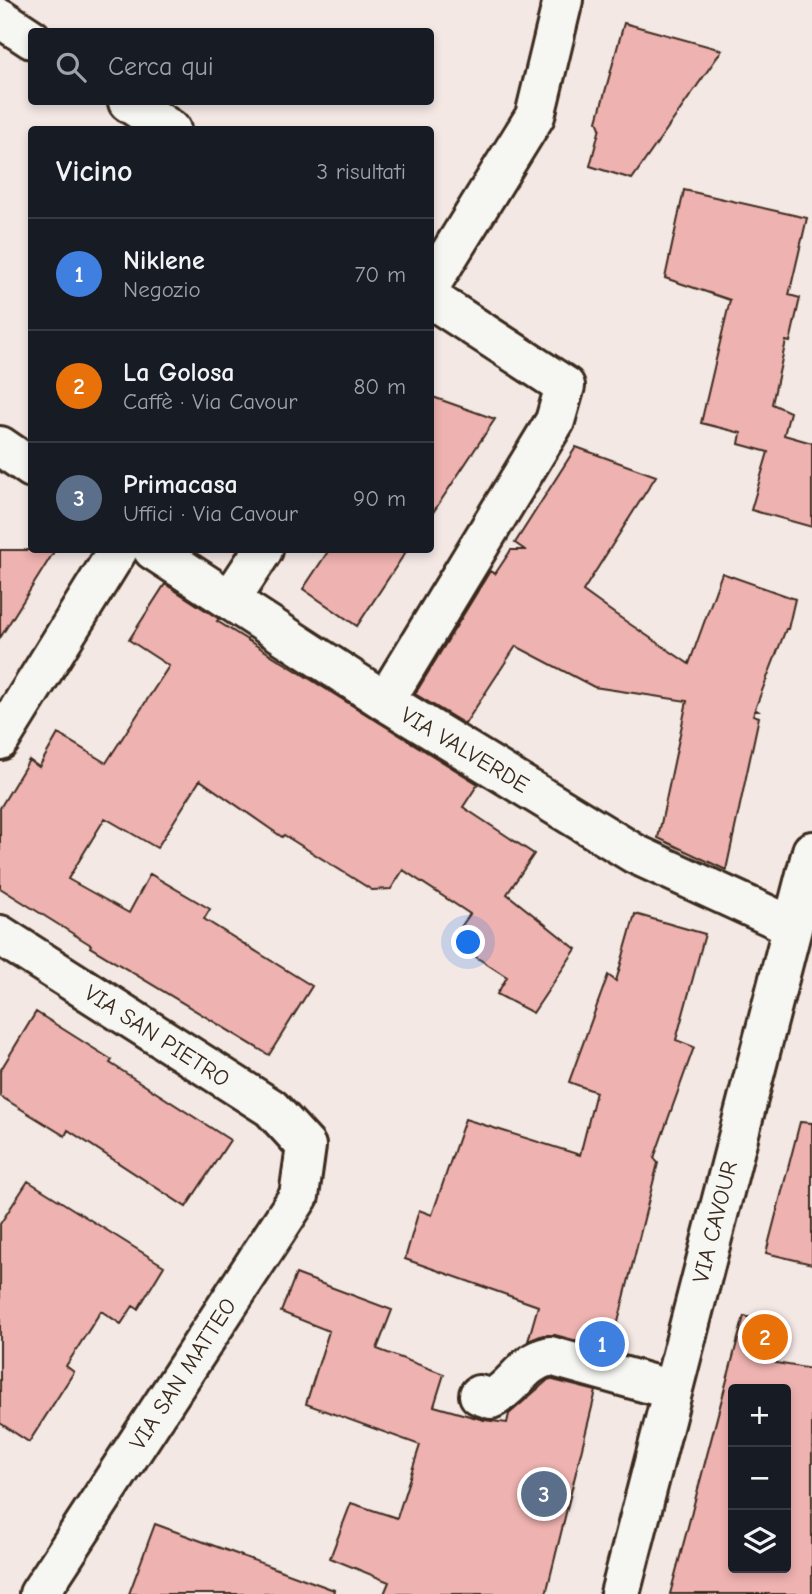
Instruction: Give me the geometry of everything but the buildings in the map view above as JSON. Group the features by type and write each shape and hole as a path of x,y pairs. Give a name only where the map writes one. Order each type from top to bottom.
{"street":[{"path":"434,280 535,116 563,0"},
{"path":"0,18 28,36"},
{"path":"133,105 165,126"},
{"path":"385,701 555,421 565,386 434,301"},
{"path":"0,446 28,465"},
{"path":"0,740 116,553"},
{"name":"VIA VALVERDE","path":"158,553 385,701 635,854 792,926"},
{"path":"230,600 261,553"},
{"name":"VIA CAVOUR","path":"620,1594 812,851"},
{"name":"VIA SAN PIETRO","path":"0,936 271,1108 306,1146"},
{"name":"VIA SAN MATTEO","path":"39,1594 299,1196 306,1146"},
{"path":"478,1395 491,1399 505,1392 526,1366 536,1359 550,1356 672,1390"}],"place":[{"name":"La Golosa","path":"765,1337"},
{"name":"Niklene","path":"602,1344"},
{"name":"Primacasa","path":"544,1494"}]}
